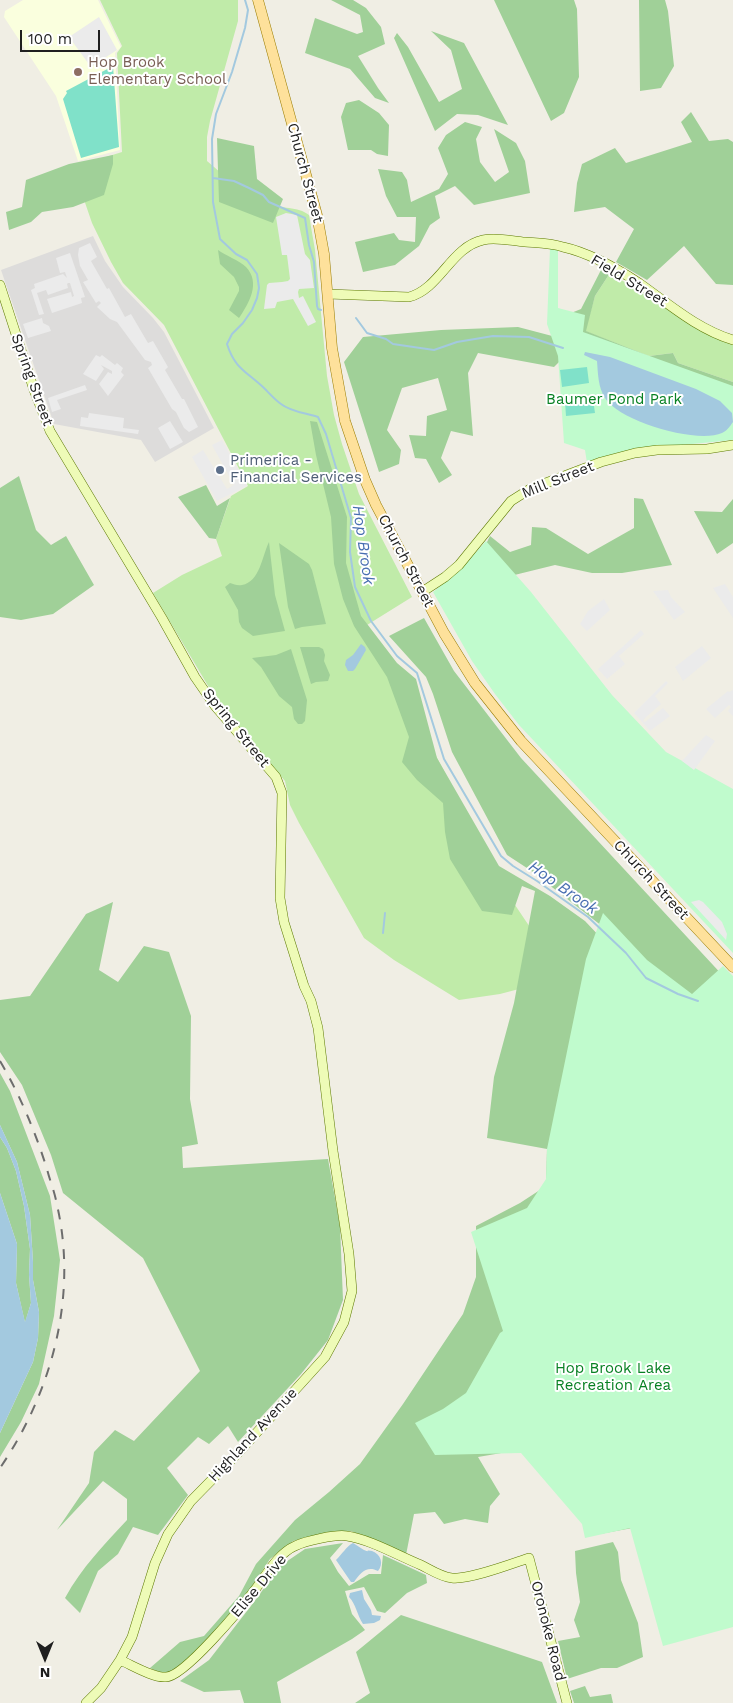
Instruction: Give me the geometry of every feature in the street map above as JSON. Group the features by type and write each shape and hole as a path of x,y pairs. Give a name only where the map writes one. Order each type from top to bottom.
{"main road":[{"name":"Church Street","path":"258,0 316,215 324,254 336,375 349,433 369,489 422,592 474,683 521,741 733,967"},
{"name":"Field Street","path":"328,294 409,297 428,287 455,258 469,247 481,241 493,239 549,244 578,251 611,267 638,283 696,324 733,340"},
{"name":"Spring Street","path":"0,285 34,390 50,431 162,618 195,677 215,706 276,777 281,787 280,898 284,922 304,986 311,1001 316,1022 333,1151"},
{"name":"Mill Street","path":"422,592 459,565 511,501 530,489 601,462 635,453 657,450 707,449 733,445"},
{"name":"Highland Avenue","path":"86,1703 101,1688 120,1660 132,1637 155,1563 168,1534 191,1501 240,1451 325,1357 344,1322 352,1291 349,1254 333,1151"},
{"name":"Elise Drive","path":"120,1660 156,1676 170,1677 175,1675 225,1626 277,1560 294,1546 319,1539 346,1536 370,1543 450,1578 467,1577 529,1558"},
{"name":"Oronoke Road","path":"529,1558 567,1703"}],"shaded area":[{"name":"Hop Brook Elementary School","path":"23,0 98,0 121,47 115,53 120,150 78,161 56,96 4,17 5,11"},
{"path":"99,17 117,50 91,67 69,37"},
{"path":"286,213 297,215 305,254 310,260 314,288 299,289 298,292 299,298 303,296 316,322 308,326 293,299 277,302 275,308 264,309 267,285 290,279 287,255 282,255 276,217"},
{"path":"93,236 105,261 123,287 164,332 214,428 155,462 141,440 54,424 1,270"},
{"path":"90,243 97,257 91,261 107,289 109,288 125,317 131,314 148,343 153,341 168,367 165,370 182,399 184,399 198,427 189,432 184,428 148,368 152,365 151,362 145,360 117,322 110,319 97,307 101,303 99,301 96,303 83,282 88,280 80,266 79,248"},
{"path":"70,253 85,297 81,298 82,303 52,313 47,299 71,292 72,297 74,296 70,283 68,283 68,288 48,295 46,290 37,293 44,314 39,315 31,290 35,288 34,284 63,274 67,278 65,272 60,273 56,258"},
{"path":"42,318 43,323 49,326 51,331 28,338 23,324"},
{"path":"96,355 100,357 102,355 115,365 117,363 123,368 121,372 124,375 108,396 99,384 108,372 112,374 112,371 101,365 104,369 96,381 83,374"},
{"path":"85,385 87,390 57,400 61,409 52,412 48,398"},
{"path":"89,413 124,418 123,428 139,430 138,434 80,426 81,417 88,418"},
{"path":"170,421 183,442 170,449 158,428"},
{"path":"222,440 247,486 217,501 192,457 203,450 227,489 234,485 212,445"},
{"path":"725,584 733,597 733,618 713,588"},
{"path":"668,590 671,597 685,612 674,620 653,591"},
{"path":"604,599 610,610 587,631 580,624 588,611"},
{"path":"641,630 644,634 619,656 625,664 607,679 598,669"},
{"path":"702,646 711,658 683,681 675,667"},
{"path":"666,681 668,683 655,696 661,704 643,721 645,722 663,708 670,716 650,731 634,713"},
{"path":"733,690 733,716 728,711 731,707 729,705 715,718 706,709 728,691"},
{"path":"706,735 715,741 694,770 682,761"},
{"path":"699,900 722,922 727,934 726,940 691,902"}],"green space":[{"path":"100,0 238,0 238,21 210,121 207,137 207,161 251,196 273,206 300,210 309,215 315,250 327,376 334,415 359,494 412,597 367,625 513,902 544,948 519,989 459,1000 394,960 364,938 299,823 290,805 285,781 217,701 153,593 182,575 222,556 216,539 231,496 248,486 164,325 123,283 111,262 92,223 80,188 106,157 122,152 117,53 122,46"},
{"path":"331,0 353,0 366,8 381,27 385,44 358,56 389,103 375,98 350,69 305,53 315,18 357,34 363,32 360,15"},
{"path":"494,0 574,0 577,9 579,77 564,113 551,121"},
{"path":"639,0 665,0 674,66 661,88 640,91"},
{"path":"431,31 464,43 508,125 478,115 457,114 435,131 394,38 397,33 408,47 439,102 462,89 451,50"},
{"path":"113,66 119,147 81,158 63,99 67,93 66,91"},
{"path":"359,100 379,113 389,125 388,156 377,154 371,150 348,150 341,117 346,103"},
{"path":"691,112 709,141 728,139 733,142 733,285 716,284 684,246 647,280 616,262 634,229 605,207 574,212 577,183 582,164 615,148 626,163 692,142 681,122"},
{"path":"465,122 482,127 476,139 480,162 495,182 509,172 494,129 516,143 525,161 530,193 474,205 455,186 435,196 440,218 430,225 419,246 395,265 363,272 355,242 394,233 399,240 415,242 416,217 397,217 386,196 378,169 402,172 407,180 411,202 439,189 448,174 438,148 446,135"},
{"path":"217,138 254,146 257,179 283,199 273,223 219,202"},
{"path":"113,155 113,164 104,195 73,207 42,212 31,222 9,230 6,212 22,207 26,180 69,164"},
{"name":"Baumer Pond Park","path":"550,248 558,248 558,308 585,315 583,332 733,386 733,440 631,450 587,463 585,450 564,443 558,356 547,324"},
{"path":"218,250 246,267 253,280 250,299 239,318 229,310 239,291 239,287 234,277 220,264"},
{"path":"602,268 610,273 595,296 586,331 649,356 673,353 678,363 733,382 733,403 581,340 554,367 478,353 468,373 473,436 451,431 441,458 452,475 439,483 426,459 415,458 409,435 426,436 427,416 447,410 438,378 402,388 387,430 401,450 399,464 379,472 344,362 363,337 441,330 518,327 556,337 561,317 581,309"},
{"path":"610,273 712,336 733,344 733,382 678,363 673,353 649,356 585,331 595,296"},
{"path":"587,367 589,383 562,387 560,370"},
{"path":"593,399 595,413 566,416 565,402"},
{"path":"310,421 317,422 347,517 346,563 361,616 397,663 416,679 437,758 499,866 550,896 585,921 622,960 665,1522 600,1534 519,1450 478,1457 500,1494 490,1506 488,1523 465,1519 444,1524 435,1512 414,1514 406,1555 351,1531 326,1533 293,1541 270,1559 245,1597 210,1638 174,1672 161,1673 150,1668 180,1642 204,1636 239,1596 256,1564 295,1520 360,1464 403,1404 463,1314 476,1277 476,1226 520,1203 546,1186 547,1149 487,1138 494,1077 514,1003 535,891 522,886 512,915 482,911 450,859 445,832 443,803 417,780 402,762 409,737 387,677 354,626 343,599 334,564 331,517"},
{"path":"19,476 36,530 51,545 66,536 94,585 53,614 21,620 0,617 0,488"},
{"path":"206,485 217,506 230,498 216,539 209,538 178,497"},
{"path":"634,498 643,499 672,565 622,573 592,573 555,565 482,583 437,589 483,550 490,536 510,552 531,545 532,527 546,528 588,554 634,528"},
{"path":"733,499 733,543 717,554 694,511 722,512"},
{"path":"486,541 531,592 612,695 666,752 733,789 733,953 519,725 472,661 433,592 459,571"},
{"path":"269,542 275,595 285,631 253,636 242,628 239,622 238,610 225,587 230,583 242,585 253,579 260,568"},
{"path":"279,543 309,564 326,624 295,629 288,607"},
{"path":"424,618 454,671 521,758 726,979 700,999 651,975 607,930 530,870 507,855 452,752 426,677 389,636"},
{"path":"300,647 319,647 323,649 324,661 330,675 328,681 311,684"},
{"path":"291,649 307,700 305,721 302,724 298,724 294,719 292,707 279,696 261,667 252,658 276,655"},
{"path":"113,902 99,970 118,982 144,946 169,952 191,1016 190,1099 198,1144 182,1147 183,1168 328,1159 340,1226 343,1300 328,1340 301,1374 238,1442 228,1426 209,1444 198,1437 167,1468 188,1495 158,1535 133,1527 118,1554 98,1571 80,1613 65,1598 101,1548 127,1520 127,1499 103,1481 57,1530 89,1483 94,1452 115,1430 134,1441 200,1371 143,1258 63,1193 51,1155 22,1085 0,1052 0,1000 30,996 86,914"},
{"name":"Hop Brook Lake Recreation Area","path":"603,913 647,960 692,994 723,966 733,976 733,1627 663,1646 630,1528 585,1538 582,1524 521,1453 435,1455 415,1423 443,1409 466,1393 500,1333 503,1331 471,1232 527,1208 546,1179 547,1149 586,959"},
{"path":"0,1073 10,1091 50,1196 60,1260 54,1316 39,1384 21,1422 0,1457 0,1433 33,1362 38,1338 39,1312 33,1280 30,1215 17,1162 0,1125"},
{"path":"0,1137 7,1148 16,1171 24,1206 30,1249 31,1303 25,1323 16,1283 17,1244 0,1193"},
{"path":"613,1542 618,1552 621,1580 638,1623 643,1657 617,1668 601,1668 567,1679 558,1641 580,1637 574,1620 580,1602 575,1551"},
{"path":"343,1543 330,1558 349,1586 369,1574 381,1574 383,1555 426,1575 427,1583 407,1593 385,1613 377,1611 364,1587 345,1591 352,1614 365,1630 277,1682 281,1703 244,1703 240,1690 204,1692 180,1681 209,1660 280,1566 305,1549"},
{"path":"401,1615 542,1662 557,1703 355,1703 370,1693 356,1652"},
{"path":"585,1686 590,1697 611,1694 613,1703 574,1703 570,1691"}],"water":[{"path":"585,352 610,357 696,389 720,401 732,413 733,422 727,430 710,436 678,433 642,423 613,407 605,398 598,376 597,361 584,355"},
{"path":"361,644 366,650 355,669 348,671 345,665 346,660 353,655"},
{"path":"0,1125 17,1162 30,1215 33,1280 39,1312 38,1338 33,1362 0,1433 0,1193 17,1244 16,1283 25,1322 31,1303 30,1249 24,1206 16,1171 7,1148 0,1137"},
{"path":"353,1543 364,1550 375,1552 379,1557 381,1565 378,1571 367,1569 354,1582 351,1582 336,1560"},
{"path":"362,1590 372,1615 381,1616 380,1620 374,1623 363,1624 349,1597 350,1593"}],"waterway":[{"name":"Hop Brook","path":"245,0 248,10 245,28 232,72 216,114 212,139 213,202 220,239 236,254 247,260 257,274 259,288 252,310 232,334 227,344 230,352 237,364 285,407 318,417 326,434 351,518 350,552 355,587 371,621 397,656 417,673 444,759 501,856 588,917 626,953 646,978 678,994 698,1001"},
{"path":"213,178 234,181 263,195 269,202 305,218 314,262 317,306 321,310"},
{"path":"356,318 367,333 386,339 393,344 434,350 457,342 493,336 529,337 563,348"},
{"path":"383,933 385,913"}],"railway":[{"path":"0,1061 26,1114 47,1169 56,1200 63,1239 64,1274 62,1308 56,1342 46,1375 34,1408 0,1468"}],"place":[{"name":"Hop Brook Elementary School","path":"78,72"},
{"name":"Primerica - Financial Services","path":"220,470"}]}
